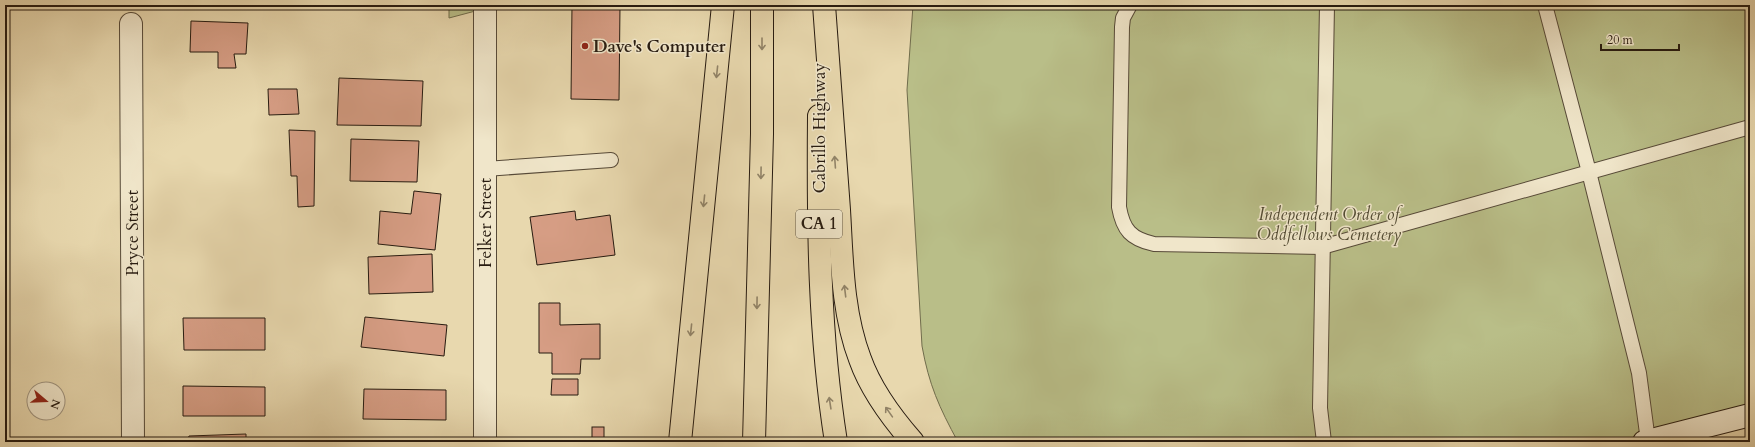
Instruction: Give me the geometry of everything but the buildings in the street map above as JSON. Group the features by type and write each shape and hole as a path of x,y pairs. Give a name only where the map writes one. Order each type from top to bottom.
{"highway":[{"path":"680,442 723,5"},
{"path":"754,442 762,134 762,5"},
{"name":"Cabrillo Highway","path":"819,5 818,200 820,284 829,396 836,442"},
{"path":"824,5 842,260 850,323 860,359 868,378 888,412 913,442"}],"street":[{"name":"Felker Street","path":"485,5 485,442"},
{"name":"Pryce Street","path":"131,24 134,442"},
{"path":"1646,441 1750,415"}],"lane":[{"path":"1130,5 1122,27 1120,218 1130,233 1137,239 1154,244 1322,247 1750,127"},
{"path":"1324,442 1320,408 1327,5"},
{"path":"1545,5 1589,172 1639,373 1646,441"},
{"path":"485,169 611,160"}],"green space":[{"path":"449,5 498,5 449,18"},
{"name":"Independent Order of Oddfellows Cemetery","path":"913,5 1750,5 1750,409 1628,442 958,442 945,418 931,384 922,346 907,90"}],"place":[{"name":"Dave's Computer","path":"585,46"}]}
